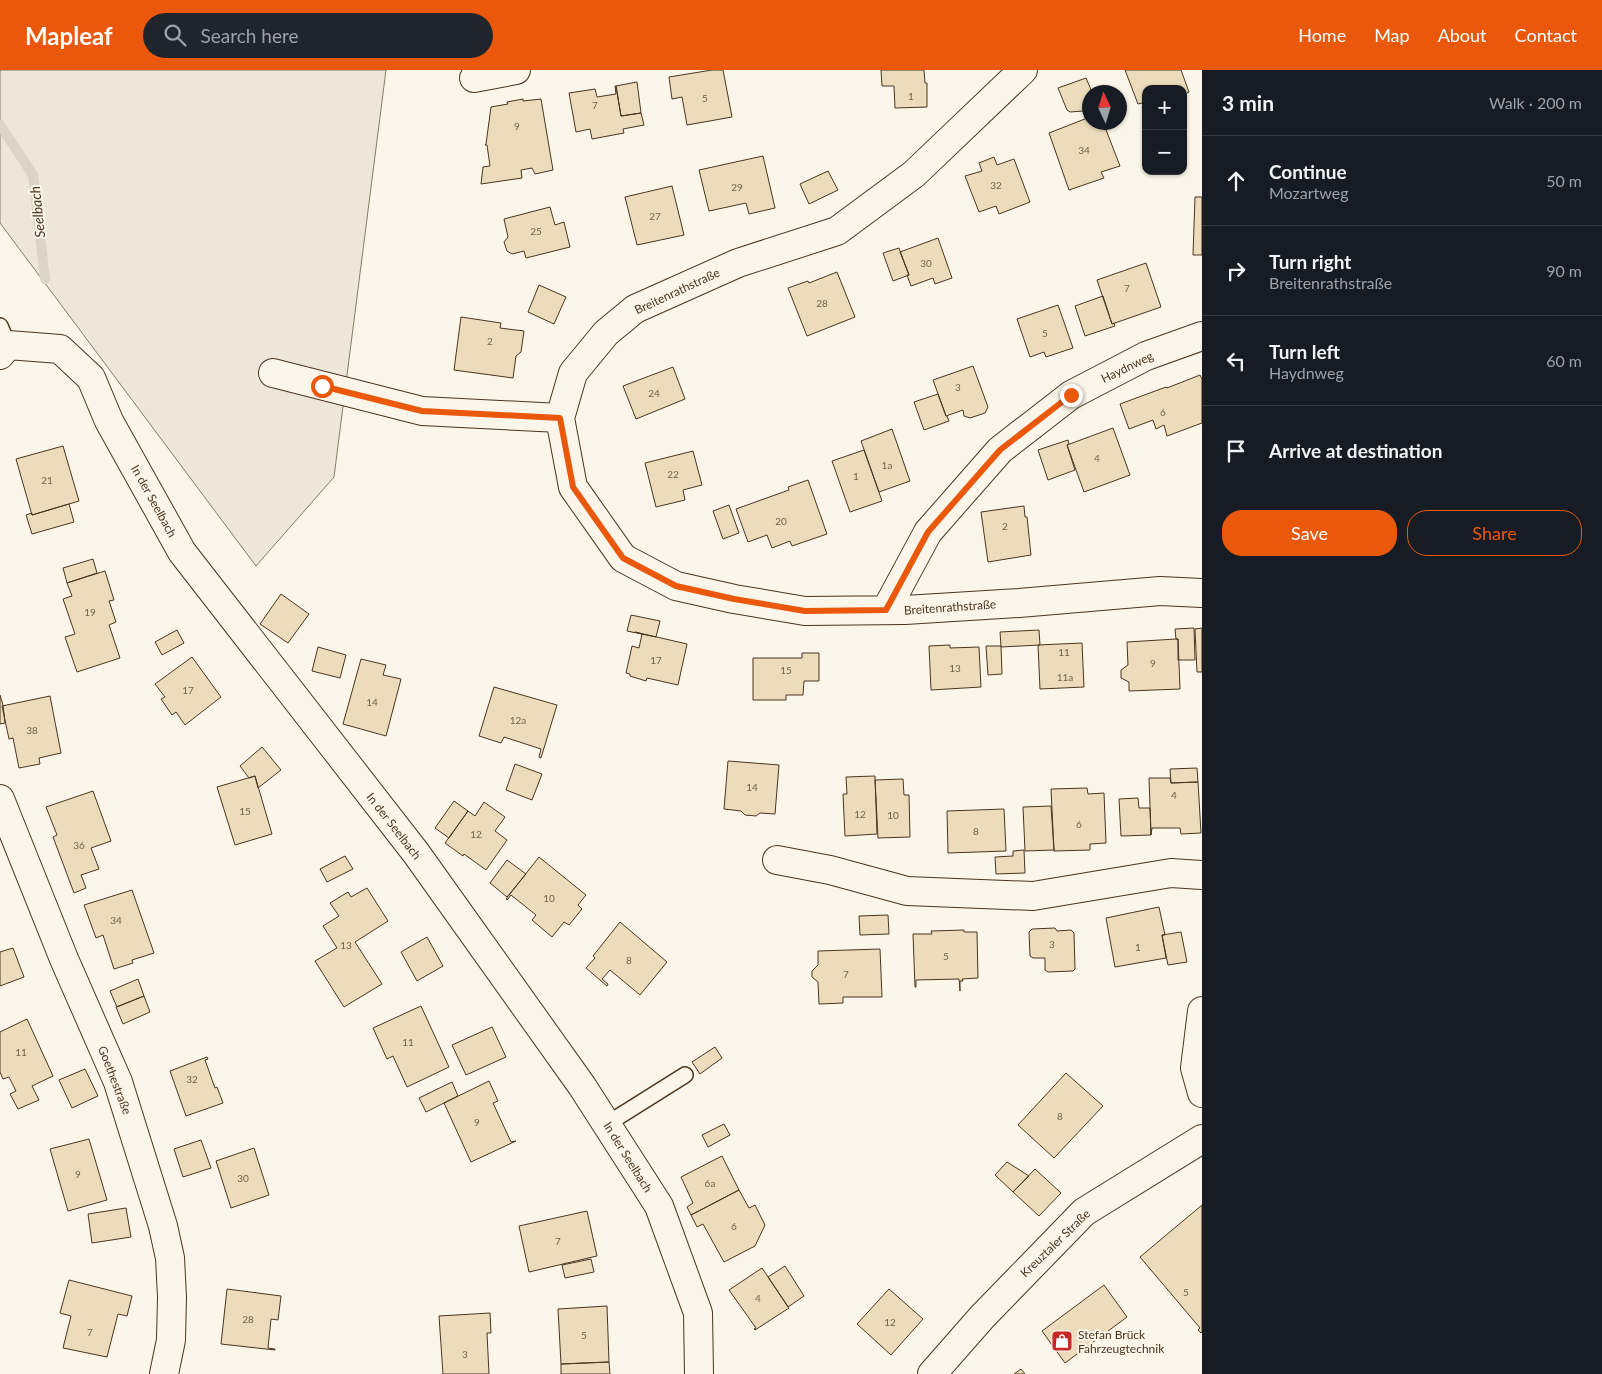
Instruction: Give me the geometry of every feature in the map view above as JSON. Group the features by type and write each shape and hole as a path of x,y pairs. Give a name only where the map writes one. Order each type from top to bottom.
{"street":[{"path":"474,78 516,70"},
{"name":"Breitenrathstraße","path":"1023,70 914,174 837,231 738,263 635,310 606,333 574,373 560,418 573,487 623,558 676,586 734,599 805,611 886,610 1019,603 1160,591 1202,593"},
{"name":"Haydnweg","path":"886,610 928,532 1000,450 1071,395 1146,356 1202,336"},
{"name":"In der Seelbach","path":"3,342 60,348 91,378 109,421 182,552 416,853 529,1010 607,1124 659,1206 698,1313 699,1374"},
{"path":"273,373 422,411 560,418"},
{"name":"Goethestraße","path":"0,798 64,959 118,1082 160,1217 170,1258 172,1297 171,1340 164,1374"},
{"path":"777,860 830,870 907,890 1033,896 1171,873 1202,875"},
{"path":"1202,1011 1195,1068 1202,1093"},
{"name":"Kreuztaler Straße","path":"932,1374 982,1317 1084,1212 1202,1139"}],"lane":[{"path":"607,1124 685,1075"}],"shaded area":[{"path":"0,70 386,70 334,477 256,566 0,223"}],"building":[{"path":"723,70 732,117 687,125 682,97 672,99 669,77"},
{"path":"881,70 924,70 925,83 927,83 927,107 895,108 894,86 882,86"},
{"path":"1125,70 1181,70 1186,85 1142,85 1142,103 1138,104"},
{"path":"1086,78 1089,85 1082,85 1082,111 1070,112 1067,110 1058,88"},
{"path":"637,82 641,113 621,116 616,86"},
{"path":"615,86 621,116 641,113 644,125 623,129 624,133 592,139 590,129 576,132 569,93 595,89 597,97 616,94"},
{"path":"523,99 523,101 541,99 553,170 535,174 532,168 521,170 522,178 481,184 483,167 490,166 487,145 485,145 491,107"},
{"path":"1082,120 1082,130 1106,130 1120,166 1101,172 1104,178 1069,190 1049,133"},
{"path":"763,156 775,208 749,214 746,203 709,211 699,170"},
{"path":"994,157 997,165 1014,159 1030,202 999,214 996,206 979,212 965,176 982,171 979,163"},
{"path":"828,171 838,190 809,204 800,184"},
{"path":"672,186 684,235 637,245 625,197"},
{"path":"1195,197 1202,197 1202,255 1193,255"},
{"path":"550,207 555,225 564,222 570,247 526,258 524,251 512,254 507,251 504,242 508,237 504,219"},
{"path":"938,238 952,278 935,284 933,278 911,286 900,252"},
{"path":"899,248 909,275 893,281 883,253"},
{"path":"1146,263 1161,307 1112,324 1097,280"},
{"path":"837,272 855,317 807,336 788,288 808,281 809,283"},
{"path":"539,285 566,297 554,324 528,312"},
{"path":"1103,296 1112,324 1114,323 1115,326 1085,336 1075,306"},
{"path":"1058,305 1073,348 1046,357 1044,352 1030,357 1017,319"},
{"path":"461,317 501,323 500,328 524,331 521,352 516,356 513,378 454,370"},
{"path":"973,366 988,407 985,413 970,418 964,416 963,410 946,416 933,380"},
{"path":"673,367 685,399 636,419 623,386"},
{"path":"1200,375 1202,379 1202,423 1167,436 1164,425 1156,429 1153,420 1129,429 1120,404"},
{"path":"938,394 949,421 924,430 914,402"},
{"path":"1113,428 1130,475 1084,492 1067,445"},
{"path":"892,429 910,481 879,492 861,441"},
{"path":"1068,440 1069,444 1067,445 1075,470 1048,480 1038,450"},
{"path":"63,446 79,501 32,515 16,459"},
{"path":"864,450 882,501 850,512 832,461"},
{"path":"693,451 702,485 683,490 685,500 656,507 645,463"},
{"path":"808,480 827,534 792,546 790,541 772,548 767,535 748,542 736,509 789,490 788,487"},
{"path":"69,504 74,522 32,534 26,515"},
{"path":"729,505 739,533 723,539 713,511"},
{"path":"1024,506 1031,555 988,562 981,512"},
{"path":"93,559 97,573 67,583 63,568"},
{"path":"105,571 114,600 109,601 116,622 109,625 120,658 77,672 65,637 75,634 63,599 72,596 67,583"},
{"path":"281,594 309,614 288,643 260,624"},
{"path":"631,615 660,621 656,637 627,631"},
{"path":"1194,628 1195,660 1178,660 1178,639 1176,639 1175,629"},
{"path":"1202,628 1202,672 1197,672 1195,629"},
{"path":"177,630 184,643 162,655 155,642"},
{"path":"1039,630 1040,645 1001,647 1000,632"},
{"path":"635,632 687,644 678,685 647,678 646,681 626,673 632,646 639,648 642,634"},
{"path":"1178,639 1180,689 1129,691 1129,682 1121,678 1121,670 1128,665 1127,642"},
{"path":"1082,643 1084,687 1040,689 1038,645"},
{"path":"950,645 950,648 979,647 981,687 931,690 929,646"},
{"path":"986,646 1001,646 1002,674 988,675"},
{"path":"318,647 346,655 340,678 312,671"},
{"path":"802,653 819,653 819,681 804,681 803,695 786,695 786,700 753,700 753,658 802,658"},
{"path":"192,657 221,697 185,725 176,712 172,715 161,699 165,697 155,684"},
{"path":"361,659 386,665 383,675 401,679 386,736 343,724"},
{"path":"494,687 557,705 541,758 539,757 541,749 504,737 501,743 479,736"},
{"path":"0,695 5,723 0,724"},
{"path":"50,696 61,753 39,758 40,764 19,768 13,738 9,739 2,706"},
{"path":"262,747 281,770 258,788 255,776 249,778 240,766"},
{"path":"728,761 779,765 775,814 745,815 741,811 724,809"},
{"path":"515,764 542,774 532,800 506,790"},
{"path":"1197,768 1198,782 1171,783 1170,769"},
{"path":"255,776 272,834 235,845 217,787"},
{"path":"875,776 877,834 845,836 843,794 847,794 846,777"},
{"path":"1149,778 1170,778 1171,783 1198,782 1201,833 1181,834 1180,828 1152,828 1151,835"},
{"path":"903,779 904,795 909,795 910,837 878,838 875,780"},
{"path":"1087,788 1088,794 1104,793 1106,843 1090,844 1090,850 1054,851 1051,789"},
{"path":"93,791 111,841 91,848 99,869 81,875 86,888 74,893 53,837 57,835 46,807"},
{"path":"1138,798 1139,808 1150,808 1151,835 1121,836 1119,799"},
{"path":"454,801 468,811 449,838 435,828"},
{"path":"484,802 505,817 495,831 507,840 486,870 445,843 468,811 475,816"},
{"path":"1051,806 1054,850 1025,851 1023,807"},
{"path":"1004,809 1006,851 948,853 947,811"},
{"path":"1024,850 1025,873 996,874 995,857 1013,856 1013,851"},
{"path":"345,856 353,869 327,882 320,869"},
{"path":"539,857 586,895 578,905 582,909 569,925 564,922 552,937 532,920 536,915 511,895 506,899"},
{"path":"507,860 526,874 507,897 490,883"},
{"path":"367,888 388,921 355,942 382,984 344,1007 315,961 337,948 323,926 339,916 330,903 348,892 351,897"},
{"path":"132,890 154,953 132,960 133,963 114,969 103,935 96,938 84,905"},
{"path":"1159,907 1165,935 1162,935 1166,958 1115,967 1106,918"},
{"path":"888,915 889,934 860,935 859,916"},
{"path":"620,922 667,962 640,995 610,970 602,979 608,984 607,986 586,968 595,958 593,956"},
{"path":"1055,928 1057,931 1071,930 1074,933 1075,969 1073,971 1048,972 1045,970 1045,958 1033,958 1030,956 1029,932 1032,929"},
{"path":"964,930 964,932 977,932 978,978 962,979 963,981 960,981 960,991 959,979 916,980 915,987 913,934 932,934 931,931"},
{"path":"1181,932 1187,962 1168,965 1162,935"},
{"path":"427,937 443,966 417,981 401,952"},
{"path":"13,948 24,977 0,986 0,952"},
{"path":"880,949 882,997 843,997 843,1003 819,1004 818,982 812,977 812,971 818,965 818,951"},
{"path":"138,979 144,996 117,1007 110,991"},
{"path":"144,996 150,1012 123,1024 116,1007"},
{"path":"421,1006 449,1067 407,1087 393,1056 387,1059 373,1028"},
{"path":"27,1019 53,1076 32,1086 39,1100 18,1109 10,1094 16,1091 9,1077 3,1079 0,1072 0,1032"},
{"path":"492,1027 506,1057 466,1075 452,1045"},
{"path":"715,1047 722,1058 700,1074 692,1062"},
{"path":"207,1057 208,1059 205,1060 215,1088 217,1087 223,1103 186,1116 170,1071"},
{"path":"85,1069 98,1096 72,1108 59,1080"},
{"path":"1066,1073 1103,1106 1054,1158 1018,1125"},
{"path":"489,1081 498,1101 493,1103 511,1142 516,1141 471,1162 444,1103"},
{"path":"452,1082 458,1096 426,1112 419,1098"},
{"path":"724,1124 730,1135 708,1147 702,1135"},
{"path":"89,1139 107,1200 68,1211 50,1149"},
{"path":"201,1140 211,1168 183,1177 174,1149"},
{"path":"254,1148 269,1195 231,1208 216,1161"},
{"path":"722,1156 739,1190 691,1215 687,1207 693,1203 681,1177"},
{"path":"1007,1162 1029,1176 1013,1192 995,1175"},
{"path":"1035,1169 1061,1193 1039,1216 1013,1192"},
{"path":"739,1190 749,1208 755,1205 765,1225 755,1246 724,1262 703,1224 697,1227 691,1215"},
{"path":"1202,1205 1201,1333 1198,1330 1200,1328 1140,1257"},
{"path":"126,1208 131,1237 92,1243 88,1214"},
{"path":"587,1211 597,1256 529,1272 519,1226"},
{"path":"591,1259 594,1272 565,1278 562,1265"},
{"path":"785,1266 804,1296 788,1307 768,1277"},
{"path":"762,1268 789,1308 755,1330 756,1328 729,1290"},
{"path":"69,1280 132,1296 127,1316 118,1314 107,1357 63,1348 71,1316 60,1313"},
{"path":"1104,1285 1127,1317 1065,1363 1042,1331"},
{"path":"227,1289 281,1296 278,1320 271,1319 268,1348 275,1350 221,1344"},
{"path":"889,1289 923,1319 891,1355 857,1324"},
{"path":"607,1306 609,1362 561,1364 558,1309"},
{"path":"490,1313 491,1333 487,1333 489,1374 443,1374 439,1316"},
{"path":"609,1362 610,1374 561,1374 561,1364"},
{"path":"1021,1369 1025,1374 1014,1374"}],"waterway":[{"name":"Seelbach","path":"0,125 33,175 45,279"}],"place":[{"name":"Stefan Brück Fahrzeugtechnik","path":"1062,1341"}],"route":[{"path":"322,386 422,411 560,418 573,487 623,558 676,586 734,599 805,611 886,610 928,532 1000,450 1071,395"}]}
